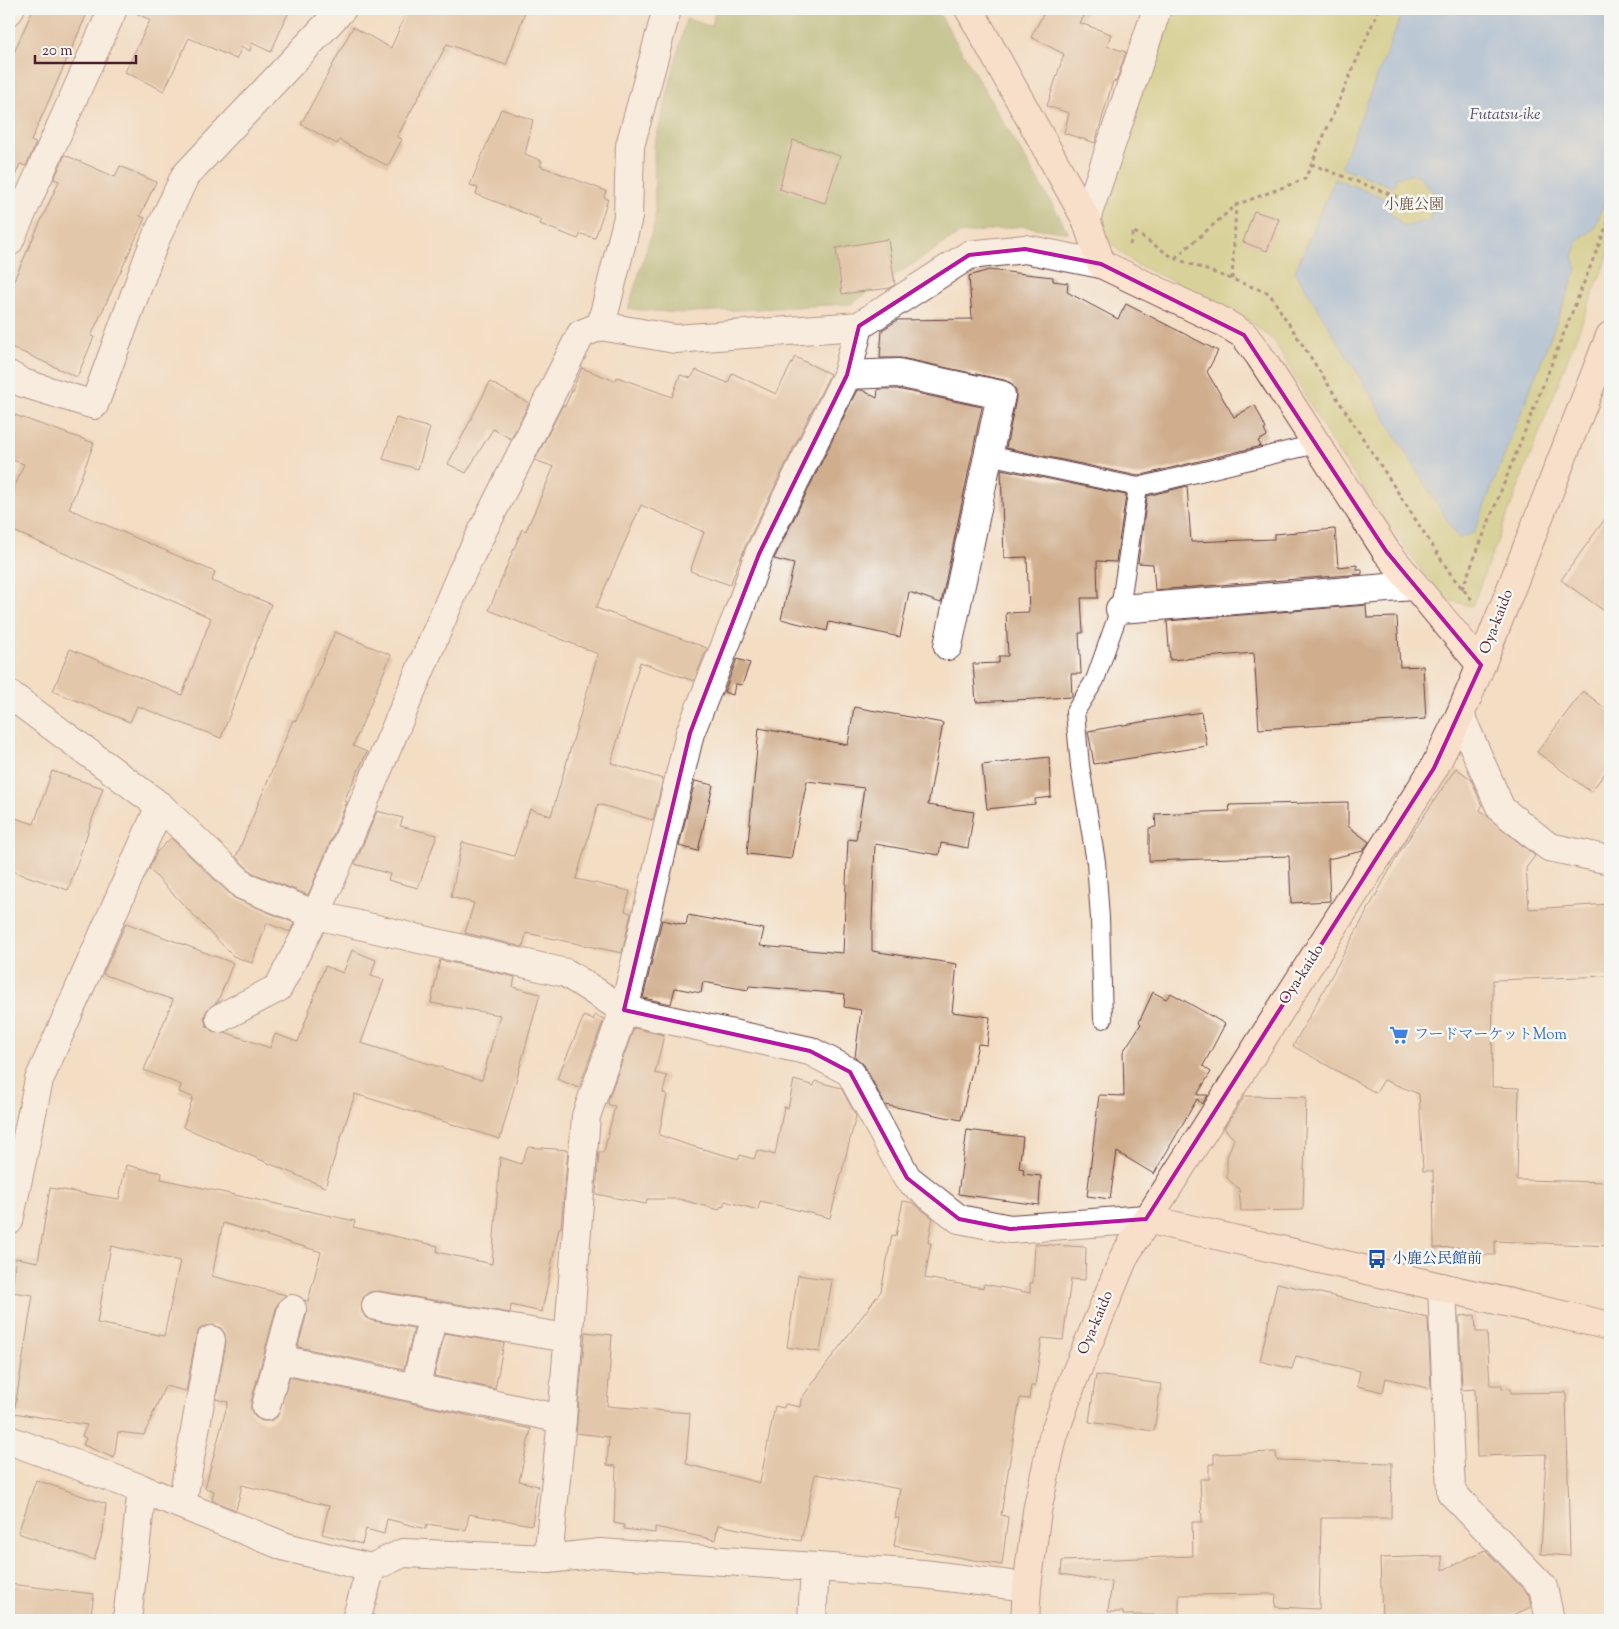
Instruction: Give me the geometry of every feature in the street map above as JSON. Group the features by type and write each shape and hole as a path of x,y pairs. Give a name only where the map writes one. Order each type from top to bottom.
{"street":[{"path":"9,242 113,9"},
{"path":"9,375 23,383 94,405 155,240 185,176 342,9"},
{"path":"601,326 628,217 630,146 667,9"},
{"path":"969,9 1086,219 1101,264"},
{"path":"1086,219 1157,9"},
{"path":"220,1018 278,988 316,915 462,572 581,334 601,326 675,339 860,326 969,255 1025,249 1101,264 1198,310 1244,335 1386,550 1481,665"},
{"path":"548,1559 562,1418 586,1116 624,1010 690,733 738,614 759,554 847,375 860,326"},
{"name":"Oya-kaido","path":"1025,1620 1027,1587 1037,1512 1053,1437 1094,1325 1125,1255 1146,1219 1434,768 1460,715 1481,665 1610,336"},
{"path":"847,375 898,373 1001,395 948,646"},
{"path":"1120,610 1414,586"},
{"path":"9,694 160,806 244,886 316,915 566,974 624,1010 810,1050 850,1072 907,1178 959,1219 1010,1229 1146,1219 1610,1326"},
{"path":"1460,715 1500,809 1549,847 1610,860"},
{"path":"9,1221 39,1080 160,806"},
{"path":"1442,1288 1451,1492 1543,1587 1550,1620"},
{"path":"376,1306 567,1338"},
{"path":"266,1406 292,1309"},
{"path":"416,1388 432,1316"},
{"path":"182,1504 211,1340"},
{"path":"279,1359 562,1418"},
{"path":"10,1444 142,1489 286,1547 371,1568 402,1553 548,1559 600,1553 923,1574 1027,1587"},
{"path":"127,1620 142,1489"},
{"path":"812,1620 815,1567"},
{"path":"356,1620 371,1568"}],"lane":[{"path":"988,455 1138,487 1316,444"},
{"path":"1103,1019 1097,872 1080,766 1075,712 1095,680 1120,610 1138,487"}],"path":[{"path":"1174,258 1236,205 1305,179 1379,9"},
{"path":"1312,164 1413,203"},
{"path":"1232,279 1236,205"},
{"path":"1462,588 1610,217"}],"highlighted area":[{"path":"1025,249 1101,264 1244,335 1386,551 1481,665 1434,768 1146,1219 1010,1229 959,1219 907,1178 850,1072 810,1051 624,1010 690,733 759,554 847,375 859,326 969,255"}],"green space":[{"path":"716,9 937,9 1069,233 1022,226 959,234 851,304 681,313 628,309 655,222 654,147 686,19 711,26"},
{"name":"小鹿公園","path":"1163,9 1610,9 1610,250 1472,606 1447,600 1417,565 1333,445 1275,342 1245,317 1219,302 1135,264 1101,236 1101,206"}],"water":[{"name":"Futatsu-ike","path":"1404,9 1610,9 1610,186 1594,229 1579,239 1573,257 1577,269 1474,533 1458,538 1295,271 1335,179 1387,199 1386,207 1404,227 1430,220 1435,195 1417,174 1396,177 1393,187 1341,167"}],"building":[{"path":"33,9 89,9 31,141 36,143 26,166 20,164 9,190 9,64"},
{"path":"128,9 290,9 271,52 252,43 250,51 242,47 236,59 189,38 164,91 125,72 150,20"},
{"path":"408,9 526,9 506,65 447,44 397,137 402,139 388,166 339,140 337,144 301,124 353,27 391,48"},
{"path":"1046,9 1088,9 1080,23 1111,34 1107,46 1126,52 1116,82 1113,81 1095,143 1064,133 1069,113 1047,106 1064,54 1031,37"},
{"path":"501,109 533,120 525,154 542,161 540,166 606,191 604,197 608,199 595,238 581,234 578,239 540,224 542,220 476,194 478,188 470,185"},
{"path":"793,140 840,156 825,203 779,189"},
{"path":"65,155 115,177 120,166 156,182 140,216 145,218 91,336 94,337 77,377 9,346 9,291 59,181 54,179"},
{"path":"1254,211 1279,219 1267,251 1243,242"},
{"path":"888,239 895,284 890,288 842,294 836,248"},
{"path":"989,270 1053,277 1053,281 1068,283 1067,292 1118,319 1126,304 1218,351 1207,372 1234,417 1255,405 1266,429 1264,430 1267,436 1258,441 1261,446 1138,476 1006,448 1016,398 1016,390 1011,383 901,358 880,358 882,330 898,320 972,319 969,276"},
{"path":"795,357 830,374 745,547 730,585 690,571 704,532 641,505 596,608 707,648 694,681 640,662 611,763 663,779 653,820 598,804 576,879 630,891 625,911 631,913 622,953 526,933 523,947 465,933 474,903 451,897 462,842 514,856 530,809 551,816 598,654 489,610 522,529 526,531 554,467 535,460 563,405 565,406 582,368 615,381 617,377 672,397 680,375 691,378 696,370 728,383 732,373 776,394"},
{"path":"490,382 529,403 511,439 493,429 466,473 448,464"},
{"path":"878,389 897,389 982,407 941,603 909,592 900,637 829,622 827,631 781,619 794,564 774,559 857,390 862,390 877,398"},
{"path":"9,413 94,443 69,509 215,572 212,581 271,604 221,738 137,706 130,722 53,691 70,649 182,695 211,618 9,529 9,501 24,464 9,459"},
{"path":"396,418 430,428 418,469 383,459"},
{"path":"1001,469 1126,495 1116,562 1097,561 1098,598 1081,598 1083,633 1079,633 1081,674 1071,674 1072,697 976,702 973,664 999,663 999,656 1008,656 1006,613 1029,612 1027,557 1004,558"},
{"path":"1187,486 1191,542 1274,539 1274,534 1335,529 1338,567 1357,565 1357,569 1362,569 1362,574 1155,590 1153,564 1138,563 1147,496"},
{"path":"1610,512 1610,615 1561,580"},
{"path":"1366,605 1367,618 1397,617 1400,667 1423,666 1426,719 1259,729 1254,653 1170,660 1167,621"},
{"path":"335,632 391,655 353,746 367,752 344,801 347,802 308,895 253,873 236,857 293,720 296,721"},
{"path":"737,659 750,663 742,685 735,684 733,695 724,692"},
{"path":"1583,691 1610,712 1610,766 1591,792 1537,752"},
{"path":"854,707 943,723 928,805 974,812 968,848 941,843 939,855 875,844 872,951 957,964 952,1012 990,1017 987,1045 978,1044 961,1120 885,1105 864,1065 855,1057 861,1010 844,1007 845,994 749,986 748,990 703,982 701,993 675,988 671,1004 643,998 662,920 686,925 688,915 764,929 760,946 843,953 848,839 856,840 864,788 807,781 791,859 747,854 759,728 848,745"},
{"path":"1201,712 1207,746 1094,764 1088,731"},
{"path":"1049,757 1051,797 1035,799 1035,804 987,809 982,765"},
{"path":"1456,768 1471,779 1482,806 1480,810 1535,856 1526,868 1529,909 1610,904 1610,976 1493,980 1492,1087 1519,1088 1517,1180 1610,1182 1610,1246 1495,1241 1495,1255 1458,1255 1458,1247 1434,1248 1433,1171 1423,1171 1419,1094 1384,1080 1376,1093 1293,1046 1399,853"},
{"path":"52,771 103,788 68,890 9,870 9,816 34,824"},
{"path":"695,781 713,785 698,851 679,846"},
{"path":"1348,802 1348,826 1369,842 1363,851 1328,859 1330,901 1291,903 1289,856 1149,861 1149,828 1156,827 1155,814 1230,811 1229,805"},
{"path":"377,811 403,818 400,826 437,835 418,888 388,880 390,874 355,864"},
{"path":"171,838 234,898 294,923 290,932 267,923 252,963 233,956 149,869 157,852"},
{"path":"126,923 233,963 218,1001 207,1010 204,1017 206,1025 212,1031 225,1032 270,1048 275,1034 298,1042 325,966 343,973 352,950 376,960 371,976 384,980 361,1043 482,1080 500,1015 431,1003 440,960 515,977 513,987 540,994 500,1139 355,1094 325,1187 183,1127 193,1097 179,1092 181,1085 144,1070 173,1000 103,974"},
{"path":"1153,992 1166,999 1171,993 1225,1024 1203,1066 1211,1072 1197,1095 1208,1095 1202,1104 1197,1099 1154,1174 1117,1152 1110,1199 1087,1196 1099,1095 1124,1096 1123,1052 1141,1024 1139,1022"},
{"path":"595,1015 604,1019 579,1088 557,1079 584,1016 593,1020"},
{"path":"634,1028 664,1035 655,1073 667,1076 663,1093 667,1094 659,1135 685,1144 739,1159 740,1155 754,1159 757,1150 775,1155 784,1107 788,1108 794,1080 814,1086 815,1081 841,1088 856,1116 830,1218 760,1201 758,1210 725,1201 723,1207 721,1206 719,1210 679,1199 647,1199 646,1204 596,1194 599,1152 604,1152 615,1106 609,1105 608,1100"},
{"path":"1245,1096 1306,1097 1303,1210 1241,1211 1239,1189 1227,1178 1227,1157 1234,1139 1224,1128"},
{"path":"967,1130 1023,1137 1019,1168 1024,1169 1023,1174 1041,1176 1039,1205 958,1194"},
{"path":"528,1147 568,1150 561,1228 559,1228 542,1312 511,1305 510,1313 379,1291 370,1292 364,1296 361,1304 362,1312 366,1318 373,1321 414,1328 404,1369 298,1347 307,1313 304,1300 308,1301 321,1252 223,1223 212,1276 286,1295 277,1305 251,1402 251,1410 255,1417 262,1421 270,1421 277,1417 290,1377 531,1429 519,1481 538,1486 532,1525 469,1514 466,1530 427,1524 426,1529 387,1519 384,1534 366,1529 362,1544 322,1534 329,1506 242,1485 236,1510 212,1500 214,1491 205,1488 228,1402 216,1399 226,1342 225,1334 221,1328 214,1325 205,1326 199,1330 196,1337 186,1391 165,1386 144,1435 118,1432 114,1458 83,1445 86,1438 82,1436 87,1425 14,1413 33,1295 11,1292 16,1258 38,1262 50,1188 119,1199 126,1165 162,1173 161,1179 355,1221 353,1227 438,1246 437,1252 492,1264 500,1157 521,1164","holes":["111,1246 180,1261 164,1336 97,1323"]},
{"path":"903,1201 913,1203 933,1218 928,1243 931,1243 925,1278 983,1288 984,1284 1030,1293 1030,1283 1033,1283 1035,1244 1086,1247 1085,1280 1071,1279 1063,1340 1042,1338 1035,1386 1031,1386 1029,1399 1020,1398 1001,1515 1008,1517 1002,1565 894,1546 899,1518 895,1518 900,1489 815,1474 801,1541 718,1525 715,1540 655,1527 655,1533 624,1529 624,1525 614,1523 616,1466 607,1465 609,1437 576,1433 585,1332 612,1335 607,1406 690,1413 686,1464 760,1483 775,1406 784,1408 785,1404 800,1407 801,1399 881,1291 892,1235 896,1236"},
{"path":"798,1275 832,1280 820,1352 787,1347"},
{"path":"1277,1283 1428,1318 1431,1389 1386,1378 1383,1392 1357,1386 1360,1371 1296,1356 1292,1369 1260,1361"},
{"path":"1475,1315 1476,1332 1487,1332 1490,1385 1502,1385 1502,1389 1511,1388 1511,1393 1566,1392 1570,1556 1541,1554 1546,1454 1477,1456 1475,1389 1462,1390 1459,1316"},
{"path":"445,1333 504,1343 495,1389 434,1376"},
{"path":"1096,1375 1161,1384 1154,1431 1089,1422"},
{"path":"1276,1452 1277,1460 1392,1463 1391,1518 1321,1518 1319,1609 1275,1607 1276,1594 1179,1595 1179,1615 1123,1615 1123,1612 1108,1612 1112,1582 1061,1574 1062,1561 1193,1556 1192,1522 1202,1522 1200,1479 1209,1479 1209,1464 1214,1464 1214,1454"},
{"path":"36,1480 106,1504 103,1532 94,1560 18,1533"},
{"path":"1485,1550 1529,1595 1531,1607 1502,1620 1489,1620 1488,1617 1382,1620 1380,1558 1442,1556 1443,1570"},
{"path":"9,1584 94,1594 90,1620 9,1620"}],"place":[{"name":"フードマーケットMom","path":"1399,1035"},
{"name":"小鹿公民館前","path":"1377,1259"}]}
